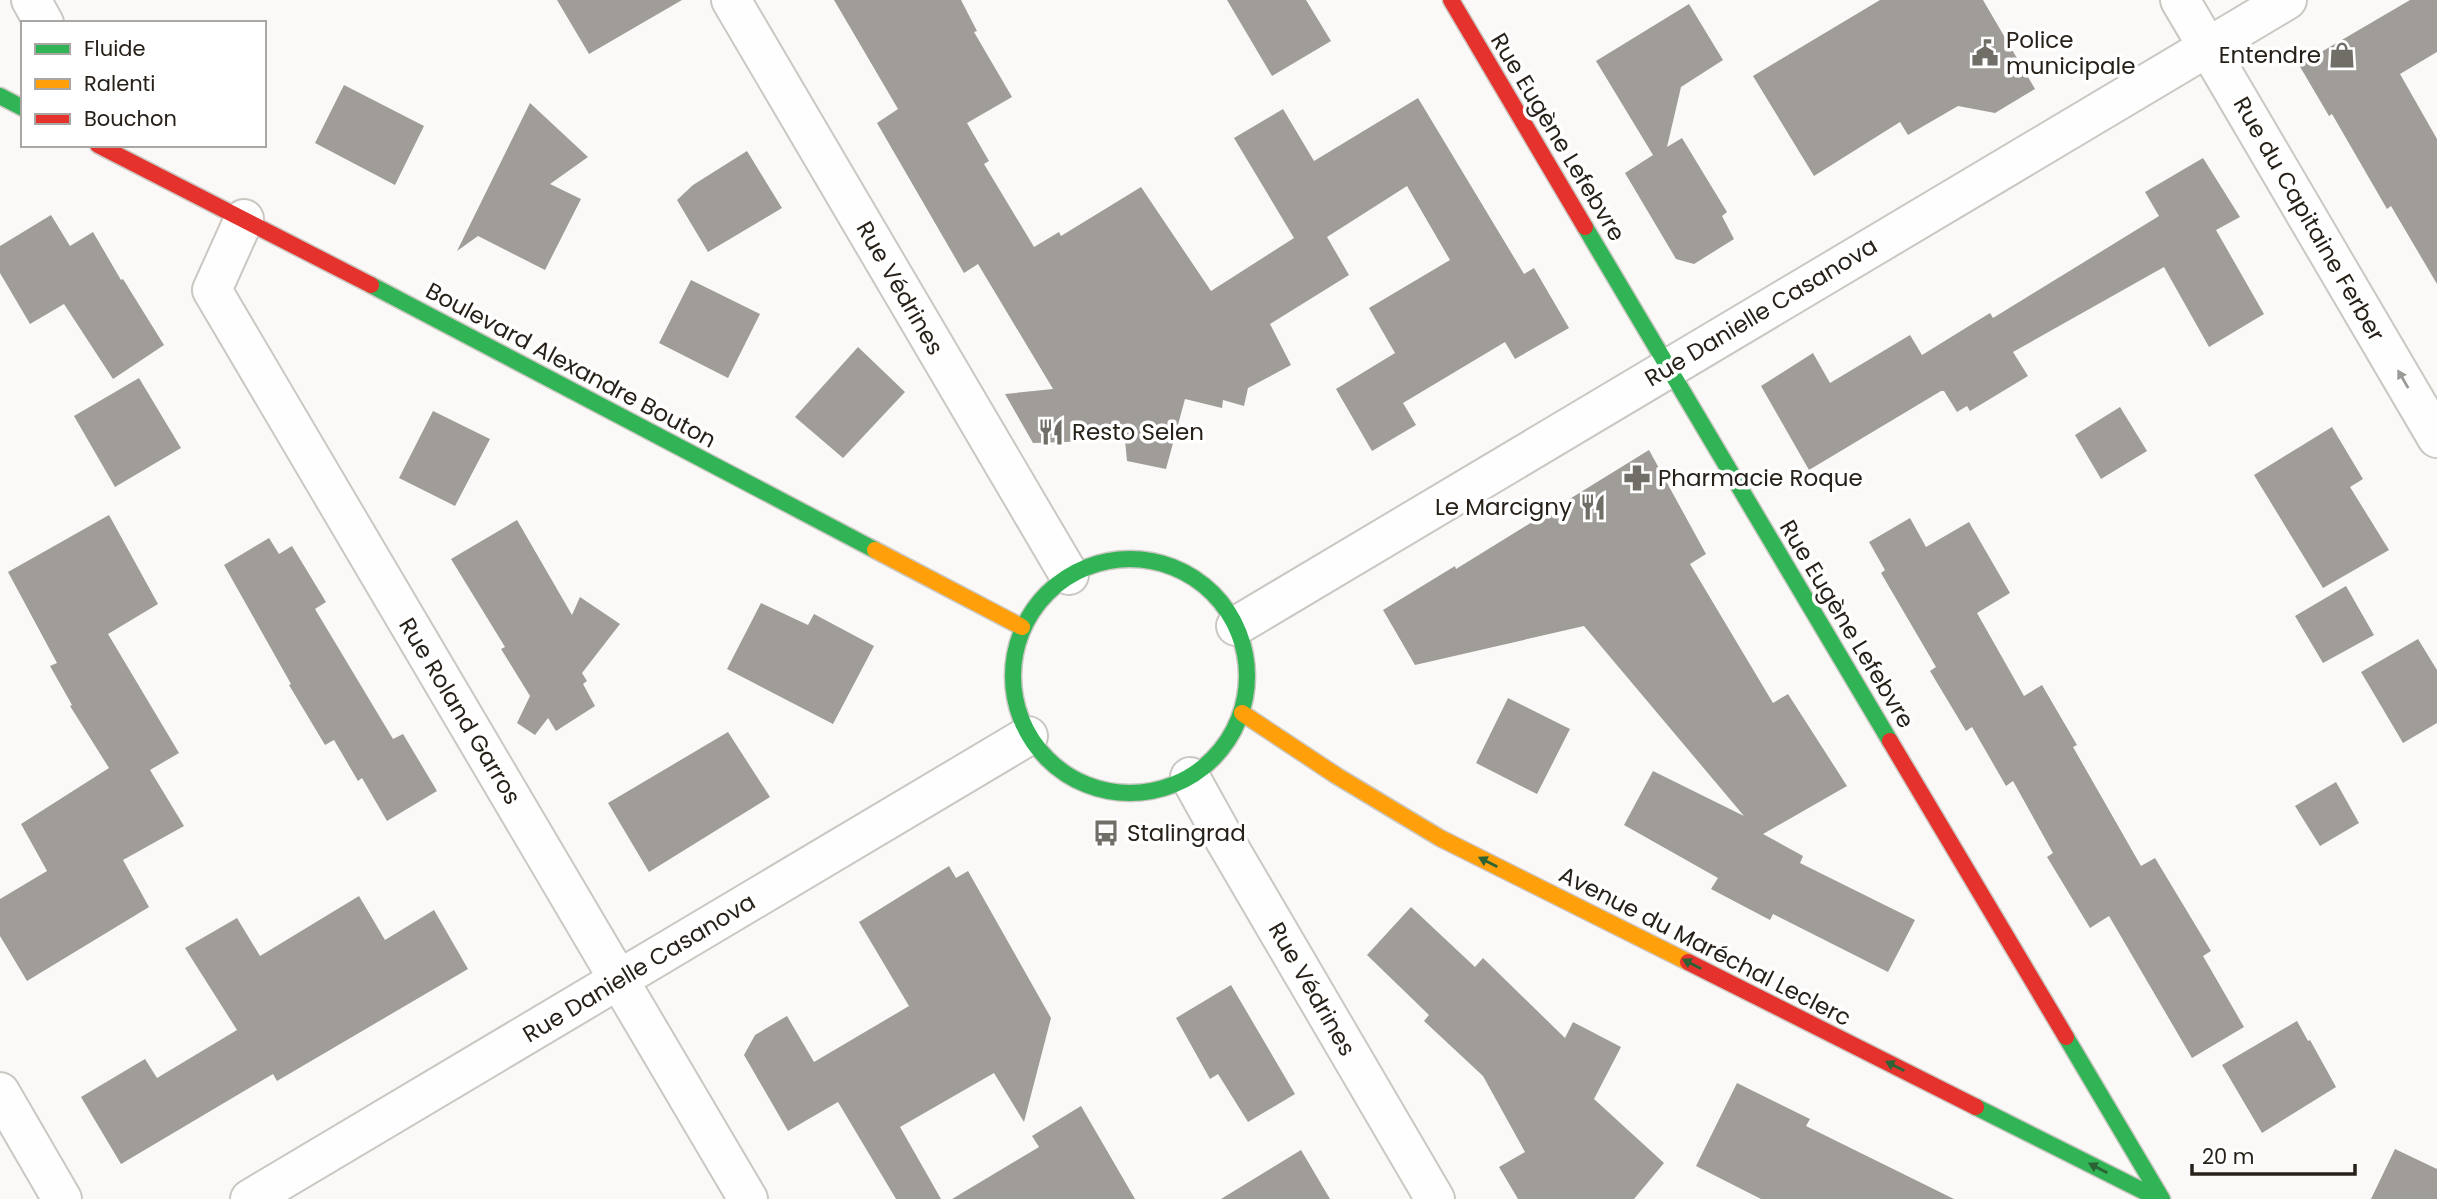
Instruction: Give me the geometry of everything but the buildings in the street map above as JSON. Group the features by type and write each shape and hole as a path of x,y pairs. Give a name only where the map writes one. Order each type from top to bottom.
{"street":[{"path":"31,0 43,21"},
{"name":"Rue Védrines","path":"731,0 1069,575"},
{"name":"Rue Eugène Lefebvre","path":"1451,0 2161,1199"},
{"name":"Rue du Capitaine Ferber","path":"2180,0 2437,438"},
{"name":"Rue Danielle Casanova","path":"1236,626 2287,0"},
{"path":"0,96 21,107"},
{"name":"Boulevard Alexandre Bouton","path":"101,147 244,219 1022,627"},
{"name":"Rue Roland Garros","path":"244,219 212,290 748,1199"},
{"path":"1131,559 1163,564 1193,577 1218,598 1236,626 1245,654 1247,674 1242,713 1221,750 1190,777 1156,792 1118,794 1083,785 1052,765 1028,736 1017,710 1012,682 1014,654 1022,627 1042,598 1069,575 1109,561 1131,559"},
{"name":"Avenue du Maréchal Leclerc","path":"1242,713 1337,776 1440,838 2161,1199"},
{"name":"Rue Danielle Casanova","path":"250,1199 1028,736"},
{"name":"Rue Védrines","path":"1190,777 1436,1199"},
{"path":"0,1093 62,1199"}],"traffic: fast":[{"path":"0,96 21,107"},
{"path":"1585,227 1890,741"},
{"path":"371,285 875,550"},
{"path":"1130,559 1153,561 1175,568 1213,593 1238,631 1245,653 1247,676 1245,699 1238,721 1213,759 1175,784 1153,791 1130,793 1107,791 1085,784 1047,759 1022,721 1015,699 1013,676 1015,653 1022,631 1047,593 1085,568 1107,561 1130,559"},
{"path":"2066,1037 2162,1199"},
{"path":"1976,1107 2159,1199"}],"traffic: slow":[{"path":"875,550 1022,627"},
{"path":"1242,713 1337,776 1440,838 1688,962"}],"traffic: jam":[{"path":"1451,0 1585,227"},
{"path":"102,147 371,285"},
{"path":"1890,741 2066,1037"},
{"path":"1688,962 1976,1107"}],"place":[{"name":"Police municipale","path":"1985,53"},
{"name":"Entendre","path":"2342,55"},
{"name":"Resto Selen","path":"1051,432"},
{"name":"Pharmacie Roque","path":"1637,478"},
{"name":"Le Marcigny","path":"1593,507"},
{"name":"Stalingrad","path":"1106,833"}]}
